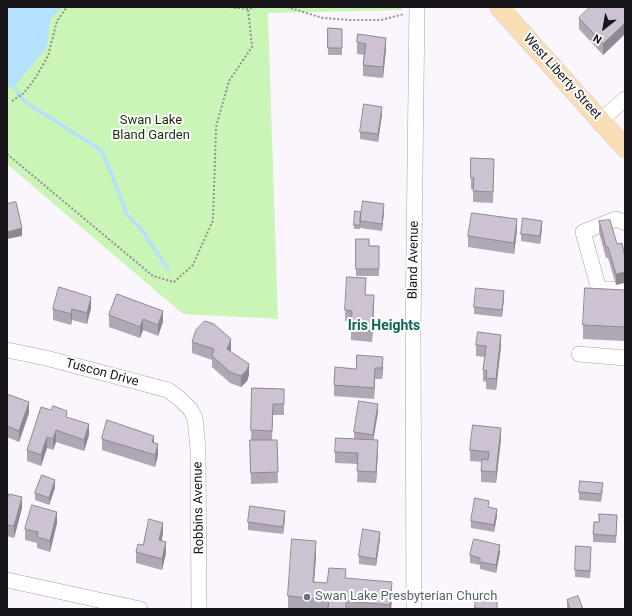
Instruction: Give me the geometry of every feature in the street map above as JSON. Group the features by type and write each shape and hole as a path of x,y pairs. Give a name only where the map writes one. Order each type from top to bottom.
{"main road":[{"name":"West Liberty Street","path":"500,7 625,148"}],"street":[{"name":"Bland Avenue","path":"414,609 413,330 417,11"},
{"path":"601,120 625,99"},
{"path":"625,223 616,219 583,232 598,286 605,290 625,288"},
{"name":"Tuscon Drive","path":"7,350 46,358 168,390 180,399 190,410"},
{"path":"579,354 625,358"},
{"name":"Robbins Avenue","path":"190,410 195,418 198,449 199,609"},
{"path":"7,580 140,609"}],"path":[{"path":"12,101 24,93 36,77 48,56 57,21 67,7"},
{"path":"230,7 248,9 256,7"},
{"path":"287,7 323,18 351,20 381,20 417,11"},
{"path":"7,154 153,276 174,282 193,265 213,220 216,127 229,81 252,47 248,9"}],"green space":[{"name":"Swan Lake Bland Garden","path":"7,7 402,7 402,10 268,13 278,319 183,314 7,164"}],"water":[{"path":"7,7 62,7 50,20 47,47 14,87 7,86"}],"building":[{"path":"590,7 625,7 625,23 603,44 579,18"},
{"path":"328,28 342,29 342,48 328,48"},
{"path":"358,34 386,38 383,67 363,65 366,44 357,42"},
{"path":"364,104 382,107 378,134 360,132"},
{"path":"471,158 494,159 493,192 473,191 474,178 471,178"},
{"path":"363,201 384,204 382,224 360,221"},
{"path":"16,202 22,228 7,232 7,204"},
{"path":"355,211 361,212 360,225 354,225"},
{"path":"472,213 517,219 514,243 468,236"},
{"path":"523,218 542,221 540,236 521,234"},
{"path":"610,220 617,244 622,243 625,257 625,272 616,274 608,247 606,247 599,221"},
{"path":"356,239 369,239 369,246 379,246 379,269 356,269"},
{"path":"347,277 366,278 365,295 374,295 372,331 351,329 352,311 345,310"},
{"path":"59,287 91,297 87,313 72,309 71,314 53,309"},
{"path":"476,288 504,291 502,310 474,307"},
{"path":"585,288 625,290 625,327 583,325"},
{"path":"117,294 163,311 158,325 143,319 140,327 109,315"},
{"path":"205,321 214,324 231,339 227,349 249,364 247,370 241,376 230,372 212,356 214,349 192,342 196,330"},
{"path":"478,332 501,335 496,379 486,378 487,371 483,370 486,346 476,345"},
{"path":"357,355 383,357 382,368 375,368 374,388 334,385 335,367 356,369"},
{"path":"252,388 284,389 284,404 273,404 272,431 251,430"},
{"path":"7,394 29,402 19,431 7,426"},
{"path":"359,401 378,404 373,435 354,432"},
{"path":"53,406 67,411 66,417 89,424 84,440 56,430 53,439 47,437 41,455 27,450 41,407 51,410"},
{"path":"107,420 154,436 152,442 158,444 155,455 102,439"},
{"path":"473,425 501,428 496,472 481,471 482,459 488,460 489,452 470,450"},
{"path":"336,438 378,440 376,472 357,471 358,453 335,452"},
{"path":"250,440 277,440 278,472 251,473"},
{"path":"42,475 55,480 49,498 35,493"},
{"path":"580,481 603,483 601,494 579,492"},
{"path":"9,494 22,497 14,526 7,525 7,501"},
{"path":"475,498 489,501 488,507 497,509 494,525 471,521"},
{"path":"32,505 57,512 50,541 37,537 38,532 25,529"},
{"path":"250,506 285,511 283,527 248,522"},
{"path":"599,514 617,515 616,536 593,534 594,522 599,522"},
{"path":"149,519 163,523 159,540 166,542 162,559 136,552 138,544 143,545"},
{"path":"363,529 380,532 376,559 359,556"},
{"path":"292,539 316,541 313,582 327,583 329,568 346,569 345,578 392,582 390,605 346,601 346,609 328,609 329,600 288,596"},
{"path":"474,539 500,545 496,565 480,562 480,558 470,555"},
{"path":"576,546 591,547 590,571 575,570"},
{"path":"476,592 497,593 497,609 475,608"},
{"path":"578,596 583,609 570,609 567,600"}],"waterway":[{"path":"14,87 25,102 101,150 127,215 142,230 168,269"}],"place":[{"name":"Swan Lake Presbyterian Church","path":"307,597"}],"district":[{"name":"Iris Heights","path":"384,326"}]}
